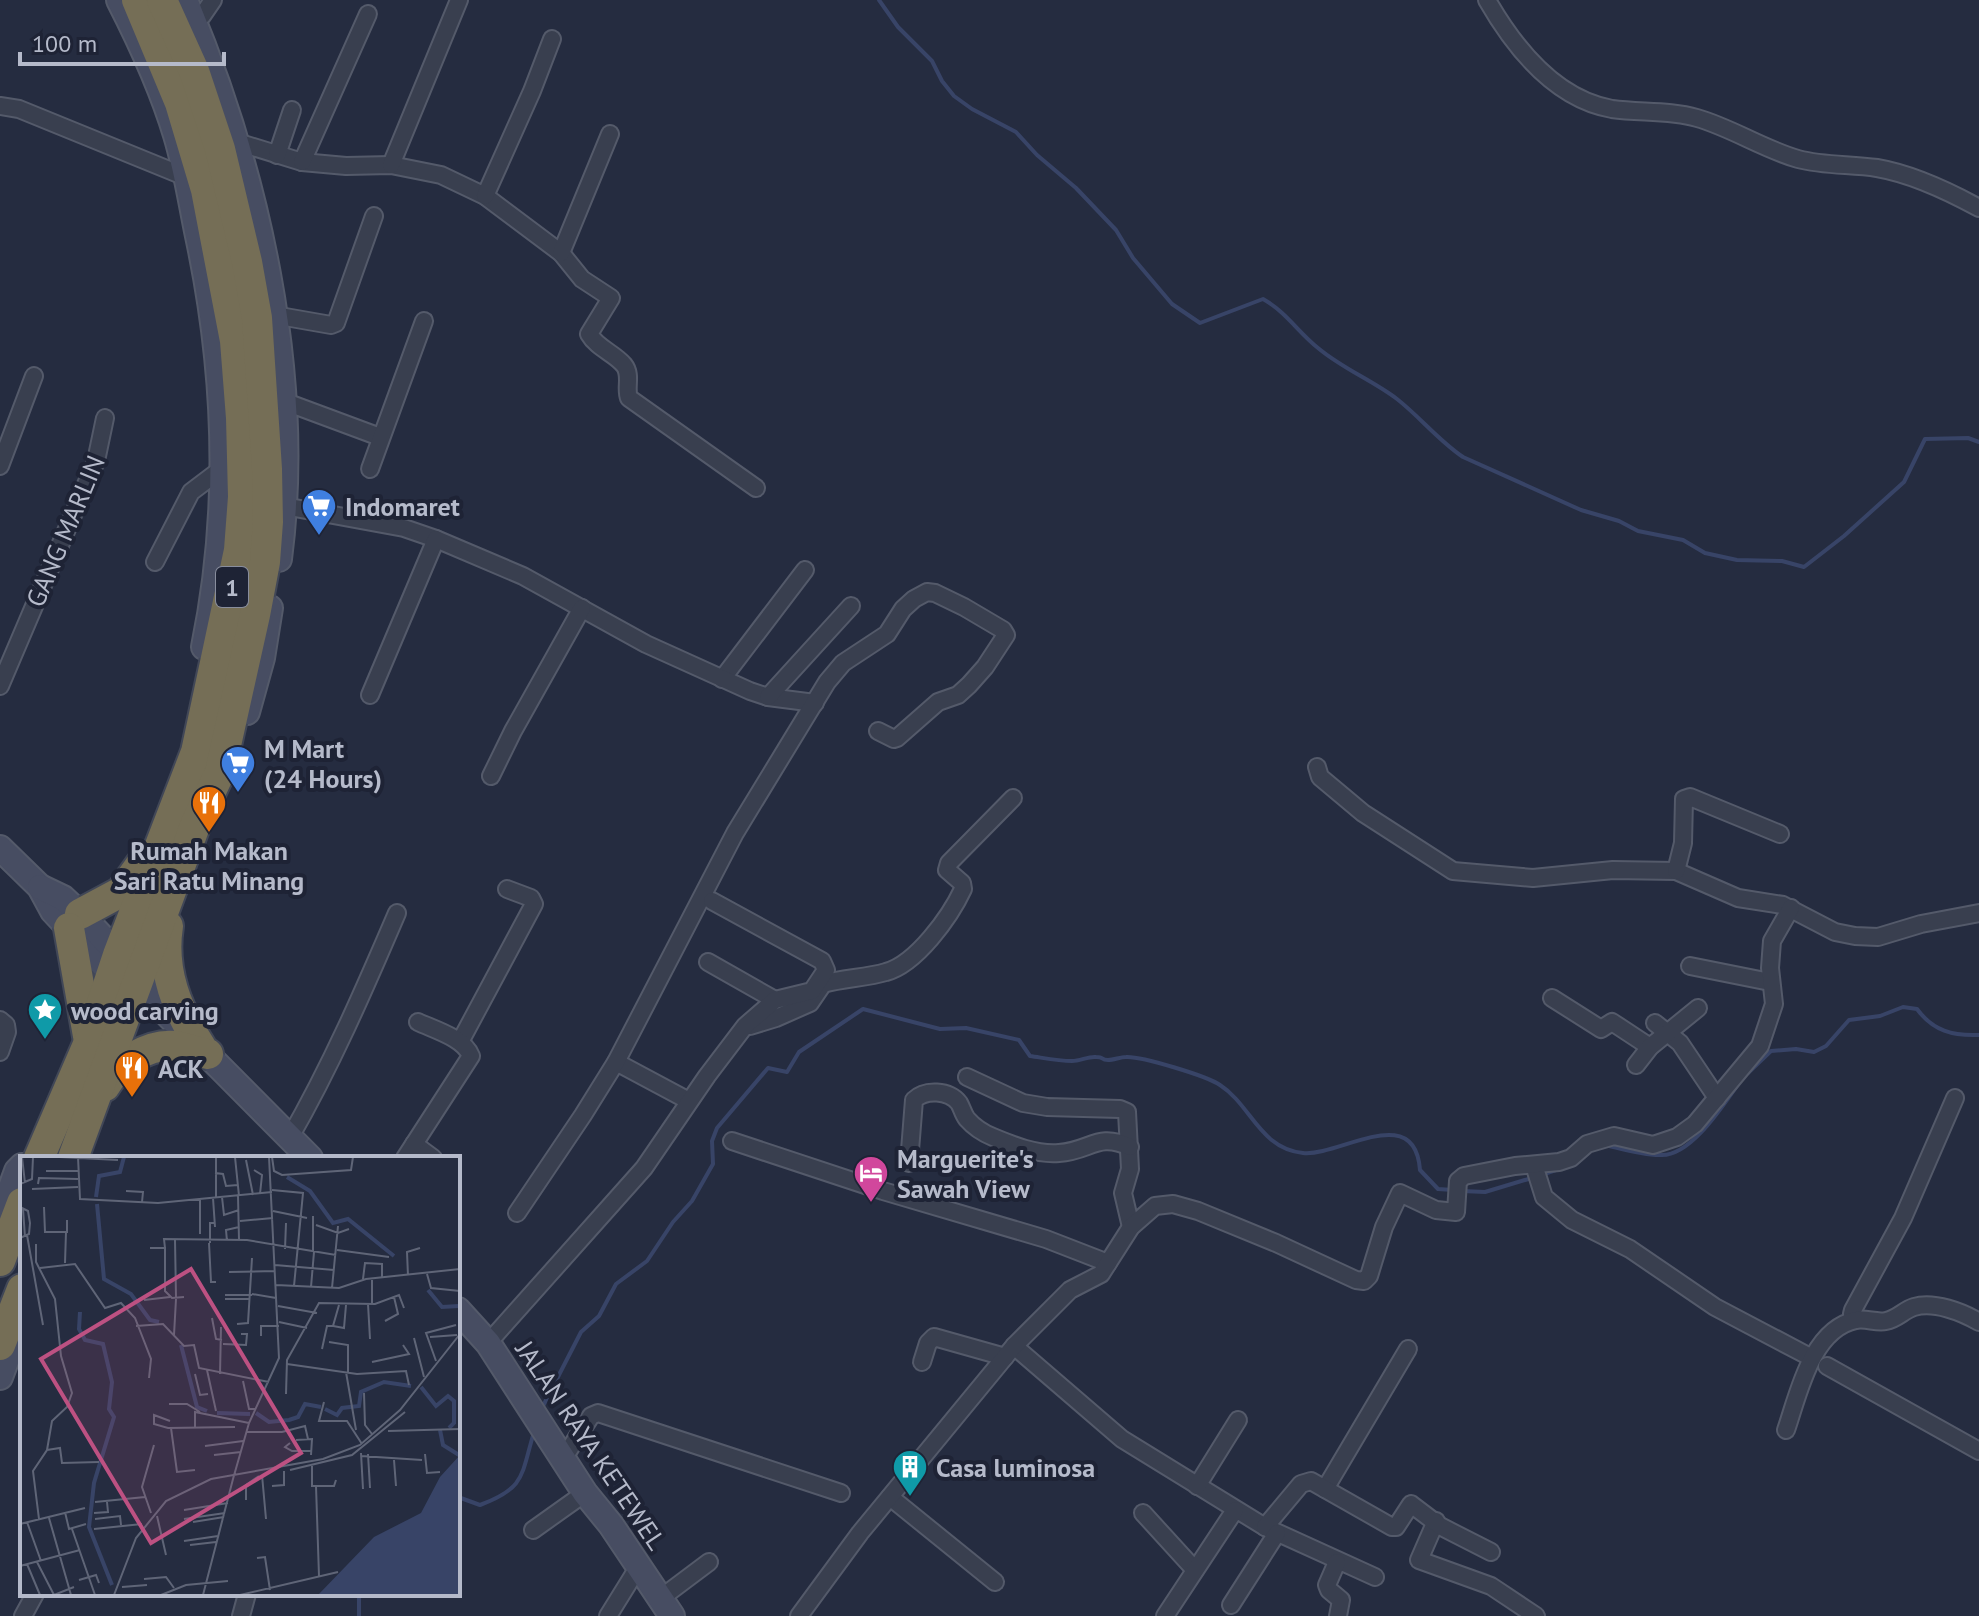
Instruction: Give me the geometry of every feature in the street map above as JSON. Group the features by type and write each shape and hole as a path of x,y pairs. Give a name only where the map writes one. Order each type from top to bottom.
{"highway":[{"name":"1","path":"137,0 170,16 194,71 227,176 247,262 261,362 267,469 265,562 220,772 185,816"},
{"name":"1","path":"73,1156 92,1109 185,816 239,550 243,497 229,388 235,341 206,190 180,103 170,16"},
{"path":"89,1042 75,921 128,886 185,816"},
{"path":"185,816 165,951 173,994 204,1051"},
{"name":"1","path":"29,1156 89,1042 132,981"},
{"path":"92,1109 118,1069 144,1052 174,1046 204,1051"},
{"path":"0,1261 10,1197"},
{"path":"0,1345 20,1305"}],"street":[{"path":"119,0 170,16 202,16 213,0"},
{"path":"391,165 459,0"},
{"path":"1487,0 1518,45 1547,78 1598,105 1696,118 1800,160 1877,168 1904,175 1954,194 1979,208"},
{"path":"302,162 368,14"},
{"path":"170,16 237,142 274,315 283,401 284,506 278,564 262,658 236,746 220,772"},
{"path":"170,16 175,134 229,388 222,525 208,625 191,709 196,752"},
{"path":"485,196 552,39"},
{"path":"0,106 19,109 186,177"},
{"path":"277,155 292,110"},
{"path":"561,253 610,134"},
{"path":"237,142 302,162 416,168 441,175 485,196 561,253 582,279 611,298 589,334 596,344 626,367 626,393 629,398 756,488"},
{"path":"274,315 331,325 336,323 374,216"},
{"path":"370,469 424,321"},
{"path":"0,466 34,376"},
{"path":"283,401 380,437"},
{"name":"GANG MARLIN","path":"0,686 96,461 105,418"},
{"path":"155,562 191,492 224,467"},
{"path":"284,506 404,528 436,539 523,576 646,644 722,679 768,697 815,703"},
{"path":"370,695 436,539"},
{"path":"722,679 805,570"},
{"path":"517,1213 616,1062 759,790 827,682 843,663 887,634 903,609 927,592 964,607 1006,635 985,667 958,695 938,702 897,738 890,738 878,731"},
{"path":"768,697 851,606"},
{"path":"491,776 582,608"},
{"path":"1317,767 1320,777 1363,813 1453,871 1533,878 1613,870 1676,871 1738,898 1791,908 1835,932 1855,936 1878,937 1921,924 1979,913"},
{"path":"1676,871 1683,843 1684,799 1690,797 1780,834"},
{"path":"745,1026 776,1018 810,1003 823,984 888,972 911,958 933,934 963,889 962,883 948,873 949,863 1013,798"},
{"path":"0,848 40,887 63,898 75,921 308,1156"},
{"path":"460,1042 534,904 527,896 507,889"},
{"path":"488,1343 644,1168 745,1026 775,1000 812,991 826,970 826,965 712,901"},
{"path":"799,1616 890,1497 1009,1352 1070,1290 1101,1274 1131,1227 1155,1206 1173,1204 1198,1211 1364,1281 1371,1272 1397,1195 1405,1194 1448,1213 1456,1212 1458,1188 1468,1175 1535,1172 1571,1158 1587,1144 1614,1136 1653,1145 1665,1142 1695,1124 1760,1046 1774,1004 1770,982 1772,941 1791,908"},
{"path":"289,1139 340,1043 397,913"},
{"path":"708,962 775,1000"},
{"path":"1690,966 1770,982"},
{"path":"1552,998 1601,1029 1612,1022 1650,1047"},
{"path":"1636,1065 1662,1027 1698,1008"},
{"path":"0,1020 6,1025 7,1032 0,1052"},
{"path":"410,1151 471,1056 460,1042 418,1022"},
{"path":"1662,1027 1690,1056 1717,1098"},
{"path":"616,1062 689,1101"},
{"path":"967,1077 1023,1103 1047,1107 1123,1109 1129,1118 1130,1147 1129,1175 1123,1193 1131,1227"},
{"path":"909,1163 914,1100 919,1095 940,1092 959,1103 964,1116 982,1131 1035,1151 1056,1153 1079,1150 1106,1139 1130,1147"},
{"path":"1855,1320 1853,1310 1909,1208 1955,1098"},
{"path":"732,1141 1046,1239 1108,1263"},
{"path":"1535,1172 1545,1199 1572,1220 1630,1249 1715,1307 1979,1451"},
{"path":"0,1218 20,1174"},
{"path":"1786,1430 1801,1382 1820,1362 1835,1331 1855,1320 1886,1321 1917,1306 1930,1305 1979,1322"},
{"path":"0,1377 20,1307"},
{"name":"JALAN RAYA KETEWEL","path":"460,1312 488,1343 585,1493 666,1607"},
{"path":"922,1362 929,1340 934,1337 1009,1352 1112,1432 1235,1510 1337,1562 1375,1577"},
{"path":"1325,1489 1408,1349"},
{"path":"563,1459 591,1416 598,1413 841,1493"},
{"path":"1197,1486 1238,1420"},
{"path":"1231,1605 1271,1530 1304,1482 1311,1481 1392,1527 1396,1527 1409,1504 1491,1552"},
{"path":"533,1530 585,1493"},
{"path":"890,1497 995,1582"},
{"path":"1165,1616 1235,1510"},
{"path":"1143,1513 1195,1570"},
{"path":"1436,1521 1419,1560 1491,1586 1536,1616"},
{"path":"666,1607 709,1562"},
{"path":"1337,1562 1327,1585 1341,1600 1338,1616"},
{"path":"608,1616 639,1566"},
{"path":"23,1616 34,1596"},
{"path":"241,1616 246,1596"}],"waterway":[{"path":"879,0 898,27 932,61 954,96 1016,132 1037,155 1076,188 1116,230 1133,258 1172,304 1200,323 1263,299 1328,355 1397,399 1463,457 1581,510 1619,521 1638,531 1683,540 1705,553 1737,560 1782,561 1804,567 1904,482 1925,439 1968,438 1979,442"},
{"path":"1748,1073 1771,1051 1796,1049 1814,1052 1826,1046 1849,1020 1880,1016 1903,1007 1917,1009 1944,1031 1979,1035"},
{"path":"542,1408 581,1332 599,1316 616,1284 647,1261 673,1222 692,1201 713,1164 712,1141 717,1128 768,1068 787,1072 799,1052 863,1009 940,1029 966,1028 1019,1040 1030,1056 1072,1061 1124,1057 1174,1067 1220,1085 1266,1135 1288,1150 1318,1152 1373,1137 1390,1135 1405,1138 1415,1149 1420,1170 1438,1189 1453,1190"},
{"path":"1605,1145 1648,1154 1673,1153 1706,1127 1739,1083"},
{"path":"1544,1174 1562,1168"},
{"path":"1462,1191 1485,1192 1535,1177"},
{"path":"460,1498 480,1505 514,1486 523,1470 534,1432"},
{"path":"359,1596 359,1616"}],"place":[{"name":"Indomaret","path":"319,537"},
{"name":"M Mart (24 Hours)","path":"238,794"},
{"name":"Rumah Makan Sari Ratu Minang","path":"209,834"},
{"name":"wood carving","path":"45,1041"},
{"name":"ACK","path":"132,1099"},
{"name":"Marguerite's Sawah View","path":"871,1204"},
{"name":"Casa luminosa","path":"910,1498"}]}
